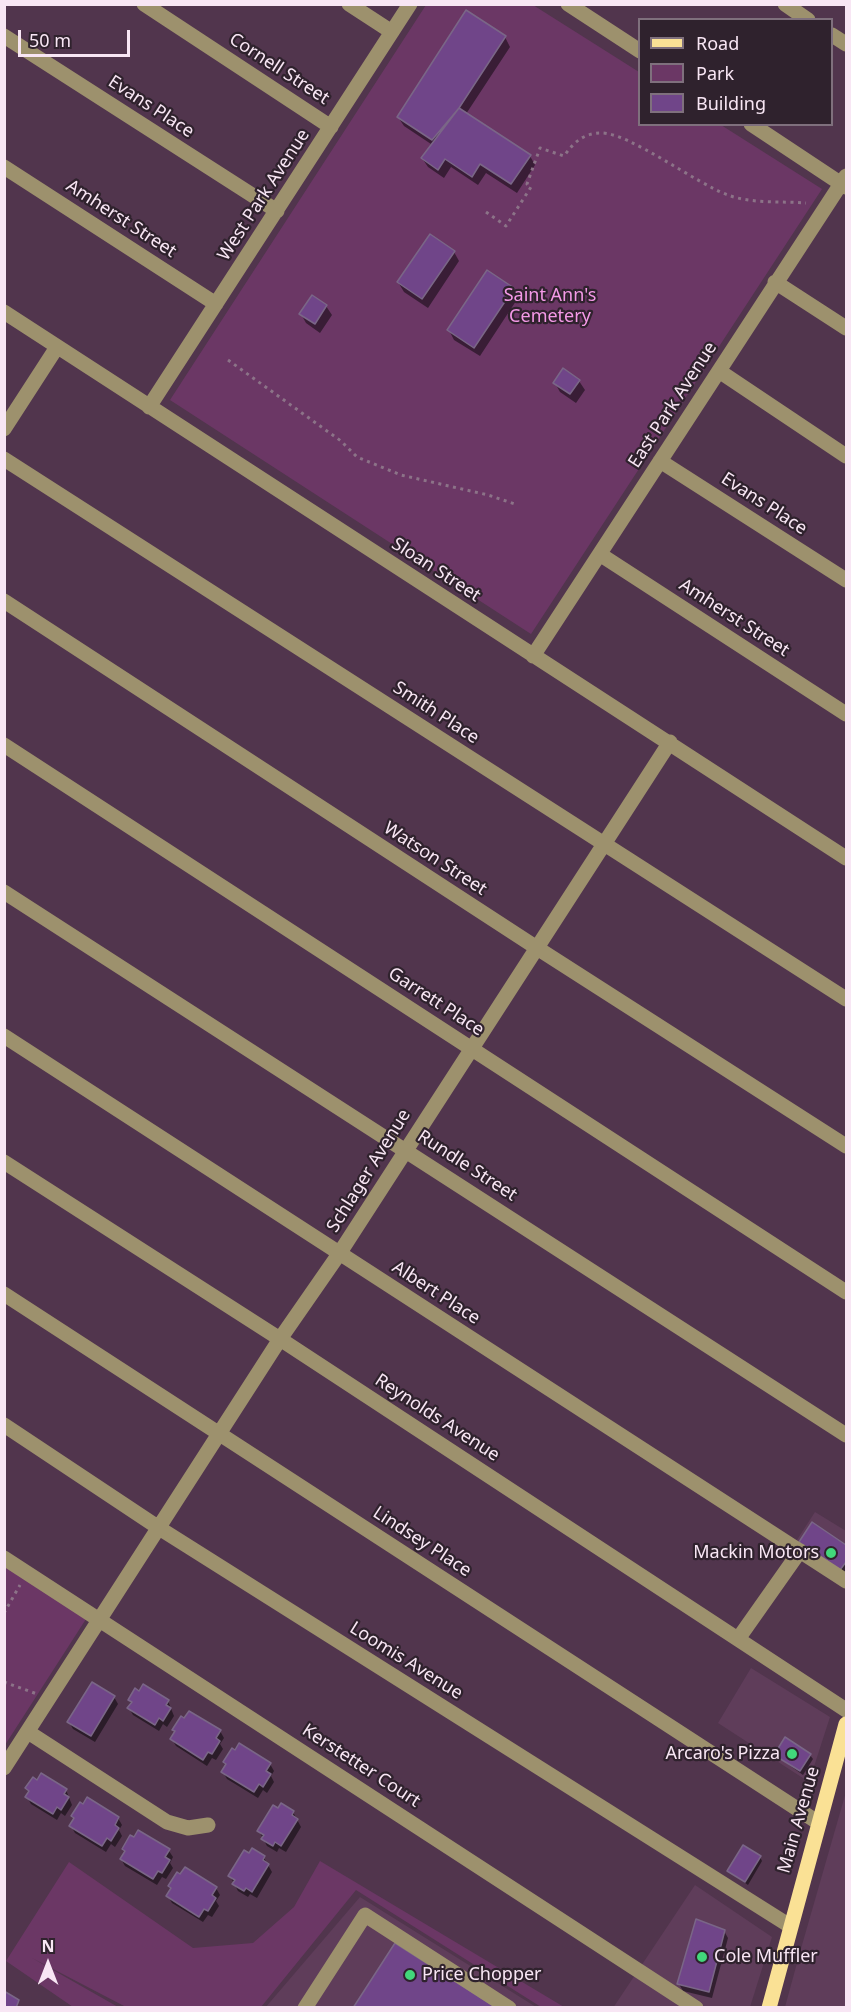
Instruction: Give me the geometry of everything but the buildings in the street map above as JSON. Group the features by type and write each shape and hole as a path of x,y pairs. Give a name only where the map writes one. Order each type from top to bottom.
{"main road":[{"name":"Main Avenue","path":"769,2007 846,1724"}],"street":[{"name":"Cornell Street","path":"144,4 331,127"},
{"path":"349,4 392,32"},
{"name":"West Park Avenue","path":"149,407 410,4"},
{"path":"568,4 638,50"},
{"path":"785,4 805,18"},
{"path":"833,35 846,44"},
{"name":"Evans Place","path":"4,36 277,211"},
{"path":"754,126 845,182"},
{"name":"Amherst Street","path":"4,166 216,304"},
{"name":"East Park Avenue","path":"533,656 601,555 775,282 845,182"},
{"path":"775,282 846,328"},
{"name":"Sloan Street","path":"4,312 846,858"},
{"path":"4,429 57,347"},
{"path":"718,371 846,456"},
{"name":"Smith Place","path":"4,459 846,999"},
{"name":"Evans Place","path":"660,461 846,580"},
{"name":"Amherst Street","path":"601,555 846,714"},
{"name":"Watson Street","path":"4,601 846,1146"},
{"name":"Schlager Avenue","path":"4,1768 280,1339 339,1254 470,1048 670,742"},
{"name":"Garrett Place","path":"4,745 846,1292"},
{"name":"Rundle Street","path":"4,892 846,1435"},
{"name":"Albert Place","path":"4,1036 846,1581"},
{"name":"Reynolds Avenue","path":"4,1162 280,1339 846,1710"},
{"name":"Lindsey Place","path":"4,1294 819,1823"},
{"name":"Loomis Avenue","path":"4,1425 159,1528 790,1926"},
{"path":"738,1639 800,1551"},
{"name":"Kerstetter Court","path":"4,1558 696,2007"},
{"path":"28,1732 167,1822 188,1828 208,1826"},
{"path":"305,2007 365,1915 509,2007"}],"path":[{"path":"486,212 506,226 531,187 527,184 540,147 564,156 575,141 587,135 603,132 624,139 707,187 732,197 806,203"},
{"path":"228,360 341,441 357,458 401,476 488,495 514,504"},
{"path":"4,1613 27,1573"},
{"path":"4,1682 51,1697"}],"shaded area":[{"name":"Mackin Motors","path":"815,1512 846,1531 846,1575 795,1543"},
{"path":"751,1668 830,1717 809,1782 718,1723"},
{"path":"846,1792 846,2007 785,2007 800,1952"},
{"path":"695,1885 772,1937 750,2007 613,2008"},
{"path":"360,1897 536,2007 265,2008"}],"green space":[{"name":"Saint Ann's Cemetery","path":"426,5 533,5 638,71 638,126 723,126 822,189 531,634 170,400"},
{"path":"5,1565 86,1619 5,1745"},
{"path":"320,1861 564,2007 541,2007 356,1890 261,2007 126,2007 32,1958 118,2007 73,2007 6,1961 69,1862 193,1948 253,1943 294,1907"}],"place":[{"name":"Mackin Motors","path":"831,1553"},
{"name":"Arcaro's Pizza","path":"792,1754"},
{"name":"Cole Muffler","path":"702,1957"},
{"name":"Price Chopper","path":"410,1975"}]}
